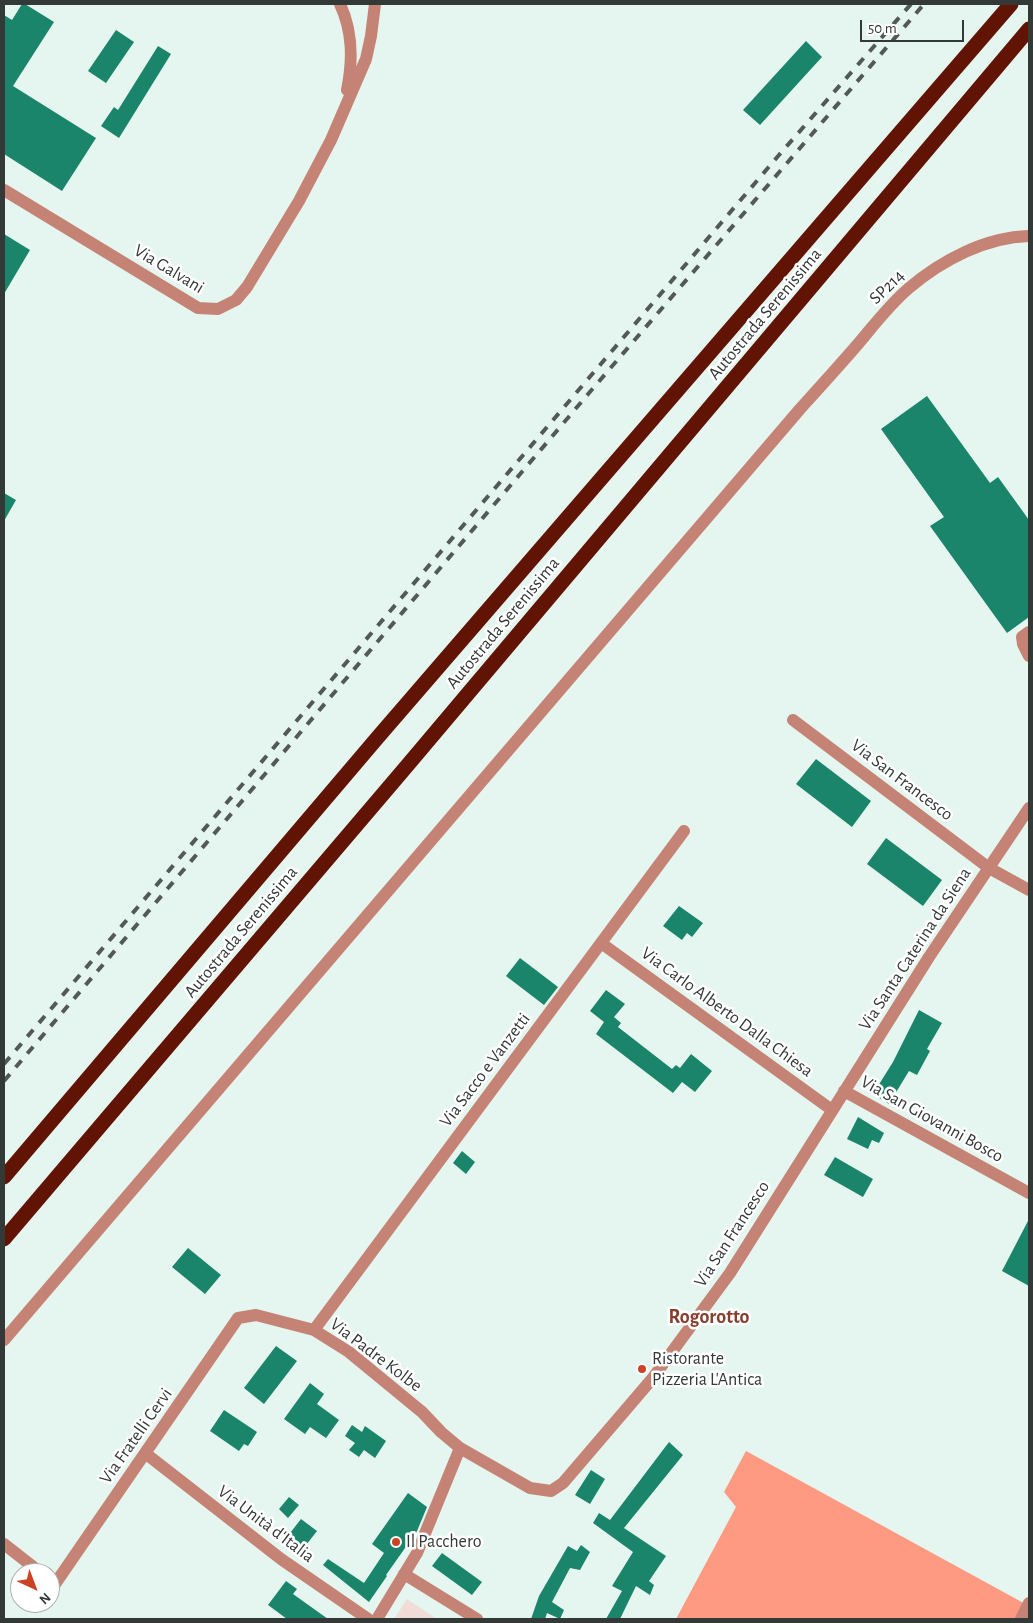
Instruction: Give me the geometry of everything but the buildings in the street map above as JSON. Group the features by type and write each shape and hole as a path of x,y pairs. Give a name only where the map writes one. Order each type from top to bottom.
{"highway":[{"name":"Autostrada Serenissima","path":"4,1177 384,730 1011,4"},
{"name":"Autostrada Serenissima","path":"4,1239 430,739 1029,30"}],"street":[{"name":"Via Galvani","path":"340,4 349,29 352,55 350,76 342,112"},
{"name":"Via Galvani","path":"4,190 198,308 218,309 236,300 247,288 299,200 331,140 366,59 375,4"},
{"name":"SP214","path":"4,1340 885,312 909,288 935,268 965,252 992,242 1029,236"},
{"path":"1029,632 1022,638 1029,656"},
{"name":"Via San Francesco","path":"793,720 989,868 1029,890"},
{"name":"Via Santa Caterina da Siena","path":"832,1110 929,957 1029,808"},
{"name":"Via Sacco e Vanzetti","path":"314,1330 684,830"},
{"name":"Via Carlo Alberto Dalla Chiesa","path":"601,943 832,1110"},
{"name":"Via San Giovanni Bosco","path":"844,1091 1029,1192"},
{"name":"Via San Francesco","path":"460,1448 530,1488 552,1492 563,1483 652,1379 730,1273 832,1110"},
{"name":"Via Padre Kolbe","path":"256,1315 314,1330 349,1352 422,1412 440,1432 460,1448"},
{"name":"Via Fratelli Cervi","path":"60,1577 238,1318 256,1315"},
{"path":"377,1619 416,1553 460,1448"},
{"name":"Via Unità d'Italia","path":"145,1453 281,1559 368,1619"},
{"path":"4,1544 28,1563"},
{"path":"404,1574 477,1619"},
{"path":"1021,1619 1029,1603"}],"shaded area":[{"path":"746,1451 1029,1606 1029,1619 676,1619 736,1507 724,1492"},
{"path":"407,1599 437,1619 394,1619"}],"railway":[{"path":"4,1064 779,155 911,4"},
{"path":"4,1081 589,393 924,4"}],"place":[{"name":"Ristorante Pizzeria L'Antica","path":"642,1369"},
{"name":"Il Pacchero","path":"396,1542"}],"district":[{"name":"Rogorotto","path":"709,1317"}]}
